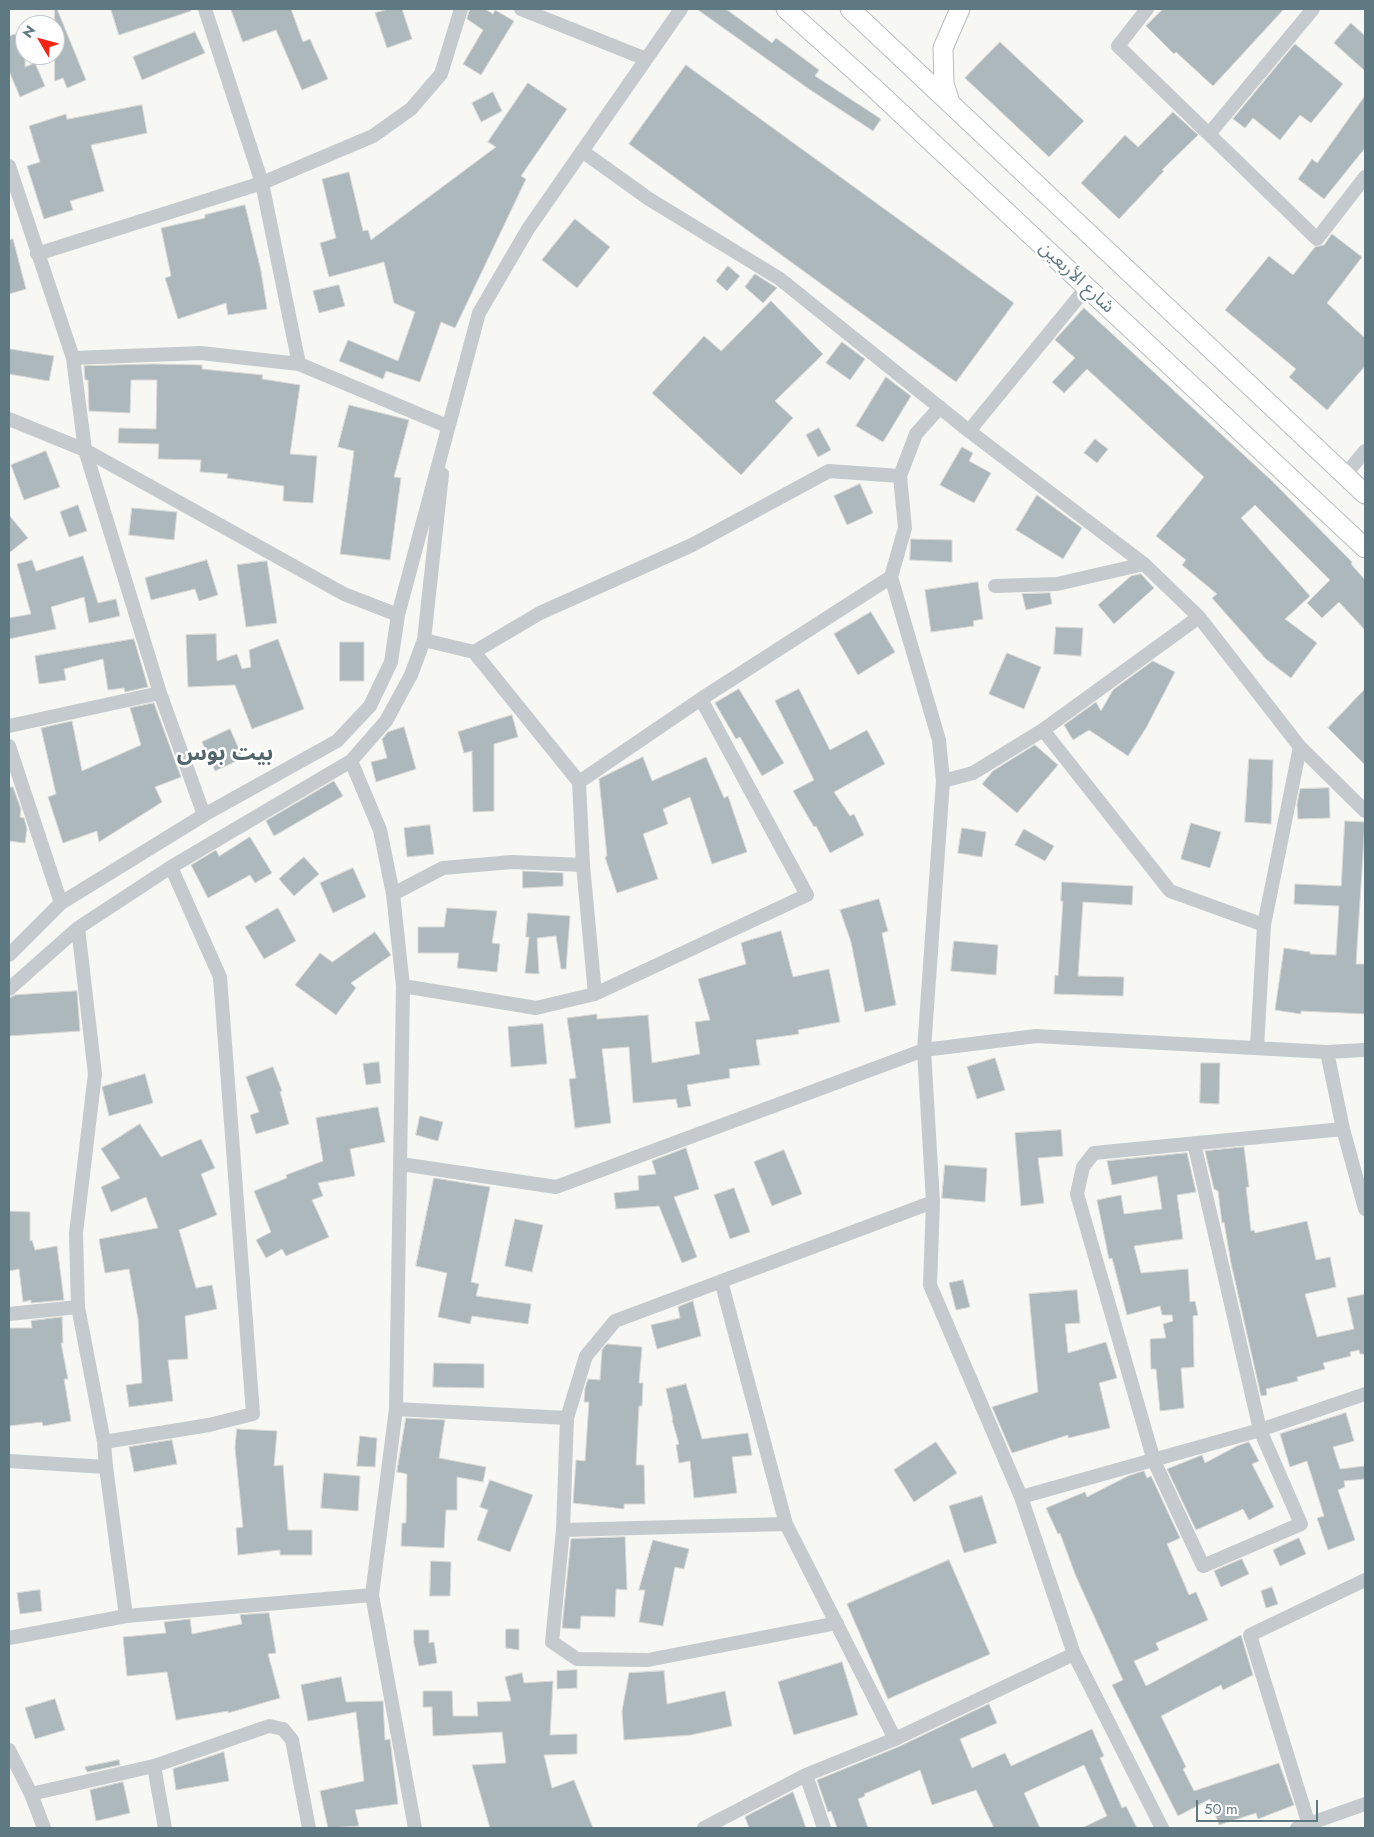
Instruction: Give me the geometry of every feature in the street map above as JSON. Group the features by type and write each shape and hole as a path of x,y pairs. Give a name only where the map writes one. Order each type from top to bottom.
{"main road":[{"name":"شارع الأربعين","path":"786,9 881,94 1365,548"},
{"path":"850,9 900,58 949,99 1365,494"},
{"path":"949,99 944,84 942,48 960,9"}],"street":[{"path":"204,9 262,183 299,364"},
{"path":"37,254 262,183 373,136 411,109 441,74 460,9"},
{"path":"521,9 646,59"},
{"path":"9,955 61,903 204,816 337,742 370,706 391,662 398,615 447,426 479,313 528,229 681,9"},
{"path":"1147,9 1118,46 1318,239 1365,177"},
{"path":"1209,134 1314,9"},
{"path":"582,151 649,199 780,279 969,431 1144,564 1198,617 1300,746 1365,811"},
{"path":"9,166 73,358 86,450 160,693 204,816"},
{"path":"969,431 1086,288"},
{"path":"73,358 202,353 299,364 447,426"},
{"path":"940,407 916,434 900,476 905,528 891,577 938,740 943,781 924,1050 933,1202 930,1285 1021,1496 1074,1654 1162,1828"},
{"path":"11,423 86,450 344,594 398,615"},
{"path":"9,989 78,928 171,867 351,761 386,721 411,675 424,640 447,426"},
{"path":"1345,475 1365,451"},
{"path":"474,652 540,614 692,544 829,471 900,476"},
{"path":"995,586 1057,584 1144,564"},
{"path":"579,782 701,700 891,577"},
{"path":"943,781 974,773 1043,730 1198,617"},
{"path":"424,640 474,652 579,782 583,864 595,994"},
{"path":"9,726 160,693"},
{"path":"403,986 536,1008 595,994 807,895 701,700"},
{"path":"1043,730 1170,891 1264,925"},
{"path":"9,746 61,903"},
{"path":"1257,1047 1264,925 1300,746"},
{"path":"351,761 380,830 393,894 403,986 396,1409 372,1595 414,1828"},
{"path":"393,894 443,868 512,862 583,864"},
{"path":"104,1442 209,1425 253,1414 220,976 171,867"},
{"path":"78,928 95,1074 76,1233 78,1307 104,1442 126,1616"},
{"path":"401,1164 556,1187 924,1050 1036,1036 1327,1052 1365,1050"},
{"path":"1327,1052 1342,1129 1365,1209"},
{"path":"1194,1143 1260,1430 1301,1524 1203,1566 1154,1461 1077,1194 1083,1167 1094,1153 1194,1143 1342,1129"},
{"path":"837,1623 648,1660 577,1659 552,1642 564,1530 567,1418 586,1356 615,1321 933,1202"},
{"path":"721,1281 786,1524 895,1739"},
{"path":"9,1314 78,1307"},
{"path":"1021,1496 1154,1461 1260,1430 1365,1394"},
{"path":"396,1409 567,1418"},
{"path":"9,1461 106,1467"},
{"path":"564,1530 786,1524"},
{"path":"1365,1580 1250,1635 1303,1826 1365,1804"},
{"path":"9,1638 126,1616 372,1595"},
{"path":"704,1828 806,1775 895,1739 1074,1654"},
{"path":"31,1794 154,1766 269,1726 283,1729 292,1740 309,1828"},
{"path":"9,1750 31,1794 44,1828"},
{"path":"154,1766 165,1828"},
{"path":"806,1775 824,1828"}],"building":[{"path":"55,9 57,9 59,15 55,15"},
{"path":"111,9 191,9 191,11 119,35"},
{"path":"231,9 291,9 303,42 310,39 328,79 302,90 276,30 243,42"},
{"path":"389,9 402,9 412,39 387,48 375,13"},
{"path":"470,9 485,9 493,14 495,10 514,21 481,75 463,64 483,30 467,19"},
{"path":"697,9 726,9 772,43 776,38 819,70 815,76 881,119 873,131 809,89"},
{"path":"1163,9 1284,9 1213,86 1176,52 1174,54 1146,26"},
{"path":"1351,23 1365,36 1365,71 1334,43"},
{"path":"65,29 86,80 67,88 63,78 55,81 55,65 65,65"},
{"path":"195,32 205,53 142,80 133,57"},
{"path":"15,34 15,65 25,65 25,67 36,65 45,86 20,97 9,71 9,36"},
{"path":"1000,42 1084,121 1049,157 965,78"},
{"path":"1295,44 1343,84 1311,123 1300,115 1280,140 1253,118 1245,128 1233,119"},
{"path":"686,65 1014,303 956,382 629,144"},
{"path":"528,83 567,109 521,176 526,179 455,328 441,322 420,382 386,371 383,379 339,361 348,340 398,361 415,312 394,303 384,262 329,277 320,243 336,238 322,179 349,172 363,231 368,230 371,240 496,147 488,142"},
{"path":"493,92 502,111 481,122 472,103"},
{"path":"1365,96 1365,148 1324,199 1298,179 1312,159 1317,163"},
{"path":"142,105 147,133 91,145 104,191 70,201 73,210 44,219 27,166 40,162 29,126 66,114 67,119"},
{"path":"1173,112 1198,135 1162,170 1164,171 1119,219 1081,183 1125,135 1138,147"},
{"path":"245,205 261,271 267,309 228,315 226,303 178,319 165,278 171,276 161,228 205,218 205,215"},
{"path":"575,219 610,247 577,288 542,260"},
{"path":"1332,234 1362,257 1327,303 1365,338 1365,366 1327,410 1289,377 1296,369 1225,310 1269,256 1293,275 1315,247 1324,245"},
{"path":"13,239 26,289 9,294 9,240"},
{"path":"728,266 740,276 727,291 716,281"},
{"path":"755,274 777,288 763,303 745,287"},
{"path":"339,285 345,306 319,313 313,291"},
{"path":"771,301 823,354 775,401 793,418 741,475 652,393 704,336 721,351"},
{"path":"1084,308 1271,480 1352,562 1351,564 1365,580 1365,630 1339,602 1322,618 1307,603 1330,580 1255,505 1241,518 1310,596 1285,619 1317,643 1291,678 1266,659 1212,598 1217,594 1182,565 1186,560 1156,536 1204,477 1087,369 1064,393 1052,382 1075,358 1055,340"},
{"path":"842,342 865,359 850,380 826,363"},
{"path":"10,349 54,356 49,381 9,374"},
{"path":"202,365 202,369 263,375 262,379 300,385 290,454 317,456 313,503 283,501 284,486 227,478 228,474 200,472 201,460 158,459 159,444 118,443 119,428 156,429 157,380 131,380 130,413 89,411 88,380 85,380 84,366"},
{"path":"886,377 911,396 883,442 856,426"},
{"path":"349,405 409,420 394,477 401,478 390,560 340,554 354,451 338,447"},
{"path":"819,428 831,450 818,457 806,435"},
{"path":"1095,439 1108,449 1097,463 1084,453"},
{"path":"962,447 973,453 969,461 991,473 974,503 940,485"},
{"path":"46,451 60,487 24,500 11,465"},
{"path":"860,484 873,513 847,525 834,496"},
{"path":"1037,495 1082,528 1063,559 1016,530"},
{"path":"78,505 87,531 69,537 60,512"},
{"path":"132,508 177,512 174,540 129,535"},
{"path":"9,515 28,538 9,553"},
{"path":"911,539 952,540 952,562 910,560"},
{"path":"83,556 98,603 116,599 120,616 89,623 84,597 51,607 56,629 9,639 9,618 31,614 17,564 32,560 36,571"},
{"path":"207,560 218,595 199,601 195,589 151,600 145,578"},
{"path":"267,561 277,623 246,627 237,565"},
{"path":"1141,574 1154,588 1114,624 1098,605 1131,576"},
{"path":"978,582 983,619 973,621 974,626 931,632 925,590"},
{"path":"1050,593 1052,604 1026,610 1022,594"},
{"path":"871,612 895,652 858,675 834,634"},
{"path":"1056,627 1083,628 1081,656 1054,654"},
{"path":"216,634 217,661 237,654 242,669 251,667 249,650 278,639 304,709 252,729 235,685 188,687 186,635"},
{"path":"134,639 148,687 125,692 124,688 108,690 103,659 64,669 66,680 39,684 35,656"},
{"path":"340,642 364,642 364,681 340,681"},
{"path":"1007,653 1041,667 1024,709 989,694"},
{"path":"1153,661 1175,672 1146,728 1128,756 1089,730 1073,740 1064,725 1096,702 1101,711 1113,690"},
{"path":"739,689 784,763 762,776 740,737 736,739 715,703"},
{"path":"799,689 830,750 867,730 885,764 834,792 850,816 854,814 864,835 830,853 816,826 814,827 793,791 814,780 775,701"},
{"path":"1365,689 1365,765 1328,728"},
{"path":"154,703 181,777 155,787 162,802 99,842 97,831 63,843 48,797 56,794 41,728 72,721 82,771 141,745 130,708"},
{"path":"512,715 518,737 494,744 494,811 473,812 472,751 464,753 458,732"},
{"path":"404,727 416,769 376,782 371,762 387,758 382,739 388,732"},
{"path":"230,729 243,758 215,771 202,742"},
{"path":"1035,745 1058,765 1017,813 982,784 993,771"},
{"path":"643,757 652,781 706,757 724,798 728,796 747,852 712,864 690,797 663,809 668,824 643,834 658,879 617,893 605,857 607,856 599,779"},
{"path":"1249,759 1273,760 1271,824 1245,822"},
{"path":"334,781 343,796 274,836 266,821"},
{"path":"9,787 13,787 21,809 20,817 24,818 27,829 25,843 9,841"},
{"path":"1329,788 1330,818 1298,819 1297,804 1300,789"},
{"path":"1345,821 1365,822 1356,964 1365,964 1365,1014 1301,1011 1301,1014 1275,1010 1284,948 1310,952 1310,954 1336,955 1339,906 1294,904 1295,884 1341,886"},
{"path":"1191,823 1221,832 1210,868 1181,859"},
{"path":"430,825 434,854 407,857 404,828"},
{"path":"962,828 986,832 982,857 958,853"},
{"path":"1024,829 1054,846 1045,861 1015,845"},
{"path":"250,837 272,873 255,883 250,875 208,898 191,865 216,850 219,856"},
{"path":"304,857 319,874 294,896 279,879"},
{"path":"353,868 366,897 333,913 320,883"},
{"path":"523,871 563,873 563,886 523,888"},
{"path":"1062,882 1133,886 1132,905 1083,902 1078,976 1124,977 1123,996 1054,994 1055,975 1058,976 1063,901 1061,901"},
{"path":"879,899 888,931 882,933 896,1005 865,1012 851,942 840,910"},
{"path":"278,908 296,941 264,959 245,927"},
{"path":"447,908 497,911 492,943 500,944 497,972 457,968 459,953 418,953 418,927 444,927"},
{"path":"528,913 570,916 566,969 561,969 556,936 537,938 539,974 525,973 529,937 526,937"},
{"path":"781,931 793,977 829,969 840,1022 798,1030 799,1034 756,1040 760,1065 729,1069 730,1078 687,1085 691,1106 678,1108 676,1099 633,1103 629,1047 602,1049 611,1123 575,1128 569,1079 576,1078 567,1018 597,1014 597,1019 648,1015 652,1063 700,1054 695,1022 710,1020 698,979 746,964 741,943"},
{"path":"375,932 391,955 351,983 356,988 336,1015 295,985 320,953 332,962"},
{"path":"954,941 998,945 996,975 951,971"},
{"path":"77,991 80,1031 9,1036 9,998 15,995"},
{"path":"543,1024 547,1064 511,1067 508,1027"},
{"path":"995,1058 1005,1090 977,1099 967,1067"},
{"path":"379,1062 381,1083 366,1085 363,1064"},
{"path":"1201,1063 1220,1063 1219,1104 1200,1103"},
{"path":"273,1067 282,1091 280,1092 289,1124 256,1134 250,1115 259,1112 246,1077"},
{"path":"145,1074 153,1103 109,1116 102,1087"},
{"path":"378,1107 385,1142 350,1149 355,1176 318,1183 323,1196 312,1200 329,1237 286,1256 282,1249 266,1258 256,1240 271,1232 254,1191 287,1178 286,1175 323,1161 316,1118"},
{"path":"420,1116 443,1122 438,1141 416,1135"},
{"path":"140,1124 161,1157 201,1139 215,1168 201,1174 217,1215 179,1230 196,1288 212,1285 217,1309 185,1316 188,1359 168,1360 173,1401 129,1407 126,1385 142,1383 138,1319 129,1269 105,1273 99,1239 158,1228 146,1197 111,1212 101,1187 120,1178 101,1149"},
{"path":"1061,1130 1063,1156 1038,1158 1044,1203 1021,1206 1015,1133"},
{"path":"1244,1147 1249,1187 1246,1187 1251,1231 1254,1230 1255,1233 1307,1221 1316,1260 1330,1257 1336,1287 1305,1294 1317,1337 1354,1329 1347,1298 1365,1294 1365,1354 1360,1354 1359,1350 1350,1352 1351,1356 1323,1363 1325,1369 1297,1377 1298,1381 1266,1389 1267,1395 1261,1396 1231,1263 1224,1222 1222,1223 1218,1191 1214,1189 1205,1151"},
{"path":"686,1148 699,1189 674,1197 697,1257 682,1263 659,1206 616,1209 614,1193 639,1190 638,1176 656,1174 652,1161"},
{"path":"784,1150 802,1194 772,1206 754,1162"},
{"path":"1187,1153 1196,1192 1177,1195 1183,1239 1134,1246 1141,1273 1188,1269 1190,1302 1195,1301 1198,1315 1193,1316 1194,1367 1181,1368 1184,1408 1160,1411 1156,1369 1151,1369 1150,1339 1166,1338 1163,1324 1173,1321 1172,1315 1162,1315 1160,1306 1127,1315 1112,1258 1109,1259 1097,1200 1121,1195 1124,1214 1162,1209 1157,1176 1112,1185 1107,1161"},
{"path":"945,1165 987,1168 985,1202 942,1198"},
{"path":"434,1178 490,1187 471,1282 479,1284 476,1296 531,1304 528,1324 472,1316 470,1324 438,1317 447,1273 416,1266"},
{"path":"734,1188 750,1232 730,1239 714,1195"},
{"path":"9,1211 30,1212 30,1241 32,1240 35,1250 57,1246 64,1300 31,1303 31,1300 23,1302 19,1269 9,1271"},
{"path":"515,1219 543,1225 532,1272 505,1266"},
{"path":"963,1280 970,1307 956,1310 949,1283"},
{"path":"1077,1290 1080,1323 1065,1324 1068,1353 1106,1342 1117,1378 1099,1383 1110,1428 1068,1438 1068,1435 1012,1453 992,1407 1038,1392 1029,1294"},
{"path":"693,1301 701,1336 657,1349 651,1325 680,1318 678,1307"},
{"path":"62,1317 63,1343 61,1343 68,1379 64,1379 71,1421 43,1426 42,1422 9,1426 9,1328 32,1328 31,1321"},
{"path":"607,1344 642,1347 639,1383 643,1383 642,1406 639,1406 636,1465 644,1465 645,1504 624,1504 624,1509 573,1503 576,1460 585,1461 589,1402 584,1402 585,1388 588,1379 600,1380 602,1350"},
{"path":"434,1363 484,1364 484,1388 433,1387"},
{"path":"686,1384 702,1439 748,1433 752,1455 732,1457 737,1493 694,1498 690,1461 679,1463 676,1445 679,1444 666,1389"},
{"path":"1346,1413 1354,1441 1333,1447 1340,1469 1365,1466 1365,1479 1344,1481 1345,1487 1338,1490 1355,1540 1328,1550 1317,1518 1324,1516 1307,1461 1290,1467 1280,1434"},
{"path":"406,1418 445,1420 439,1458 486,1467 483,1482 457,1477 457,1510 446,1510 444,1548 401,1546 402,1523 406,1523 407,1474 397,1472"},
{"path":"237,1429 277,1431 274,1466 283,1465 288,1530 312,1530 312,1555 280,1555 280,1550 238,1555 236,1528 243,1527 235,1448"},
{"path":"360,1436 377,1438 375,1467 357,1466"},
{"path":"172,1440 177,1464 134,1472 129,1447"},
{"path":"936,1442 957,1473 914,1502 894,1470"},
{"path":"1249,1442 1259,1461 1252,1464 1274,1507 1249,1520 1243,1509 1196,1530 1167,1469 1202,1455 1205,1463 1237,1446"},
{"path":"1144,1471 1147,1478 1151,1476 1180,1538 1167,1544 1189,1595 1196,1592 1208,1620 1156,1643 1159,1650 1134,1661 1146,1686 1241,1635 1253,1675 1223,1690 1221,1685 1161,1716 1186,1767 1183,1769 1194,1791 1279,1763 1294,1805 1258,1819 1256,1813 1219,1825 1210,1799 1178,1816 1112,1685 1123,1680 1075,1574 1060,1533 1058,1534 1046,1508 1085,1492 1087,1497 1128,1476"},
{"path":"324,1473 360,1476 358,1511 321,1508"},
{"path":"490,1480 533,1495 510,1552 477,1540 488,1510 480,1507"},
{"path":"982,1496 997,1543 964,1553 949,1506"},
{"path":"625,1537 627,1590 616,1589 615,1617 581,1616 580,1629 562,1628 571,1539"},
{"path":"1299,1538 1306,1554 1280,1566 1273,1550"},
{"path":"653,1540 689,1549 684,1569 675,1567 663,1626 639,1622 645,1590 639,1590"},
{"path":"1242,1559 1249,1574 1221,1587 1214,1571"},
{"path":"949,1560 990,1654 888,1699 847,1604"},
{"path":"431,1561 451,1562 450,1596 430,1596"},
{"path":"1272,1587 1278,1604 1266,1608 1261,1591"},
{"path":"40,1590 42,1611 20,1614 17,1593"},
{"path":"269,1613 276,1653 268,1654 280,1698 228,1713 228,1711 176,1720 167,1672 127,1676 123,1637 166,1633 164,1622 190,1619 192,1634 242,1624 240,1615"},
{"path":"506,1629 519,1629 519,1650 506,1648"},
{"path":"414,1630 429,1630 429,1643 434,1642 437,1663 419,1666 414,1643"},
{"path":"842,1662 858,1715 794,1735 778,1682"},
{"path":"577,1670 577,1688 557,1689 557,1671"},
{"path":"664,1671 667,1704 725,1691 732,1726 691,1735 624,1740 622,1711 629,1673"},
{"path":"522,1673 524,1683 553,1681 550,1735 577,1734 577,1754 544,1755 552,1788 574,1780 593,1828 490,1828 472,1765 506,1763 502,1732 433,1736 432,1707 423,1707 423,1691 452,1691 453,1716 478,1716 477,1702 511,1701 505,1677"},
{"path":"341,1677 346,1702 383,1701 385,1740 390,1739 398,1804 355,1810 359,1826 328,1828 320,1791 364,1781 356,1712 308,1721 301,1685"},
{"path":"55,1699 65,1730 35,1739 25,1708"},
{"path":"989,1704 997,1723 960,1739 972,1768 1005,1753 1011,1766 1092,1729 1104,1756 1100,1758 1122,1808 1126,1806 1137,1828 1082,1828 1107,1816 1084,1765 1024,1793 1040,1828 994,1828 976,1790 932,1805 920,1770 864,1794 865,1796 858,1799 868,1828 837,1828 831,1811 828,1812 817,1780 898,1747"},
{"path":"224,1752 229,1781 176,1790 173,1769"},
{"path":"119,1760 120,1765 87,1772 85,1767"},
{"path":"123,1782 130,1813 96,1821 90,1790"},
{"path":"793,1792 806,1828 749,1828 745,1817"}],"district":[{"name":"بيت بوس","path":"225,755"}]}
